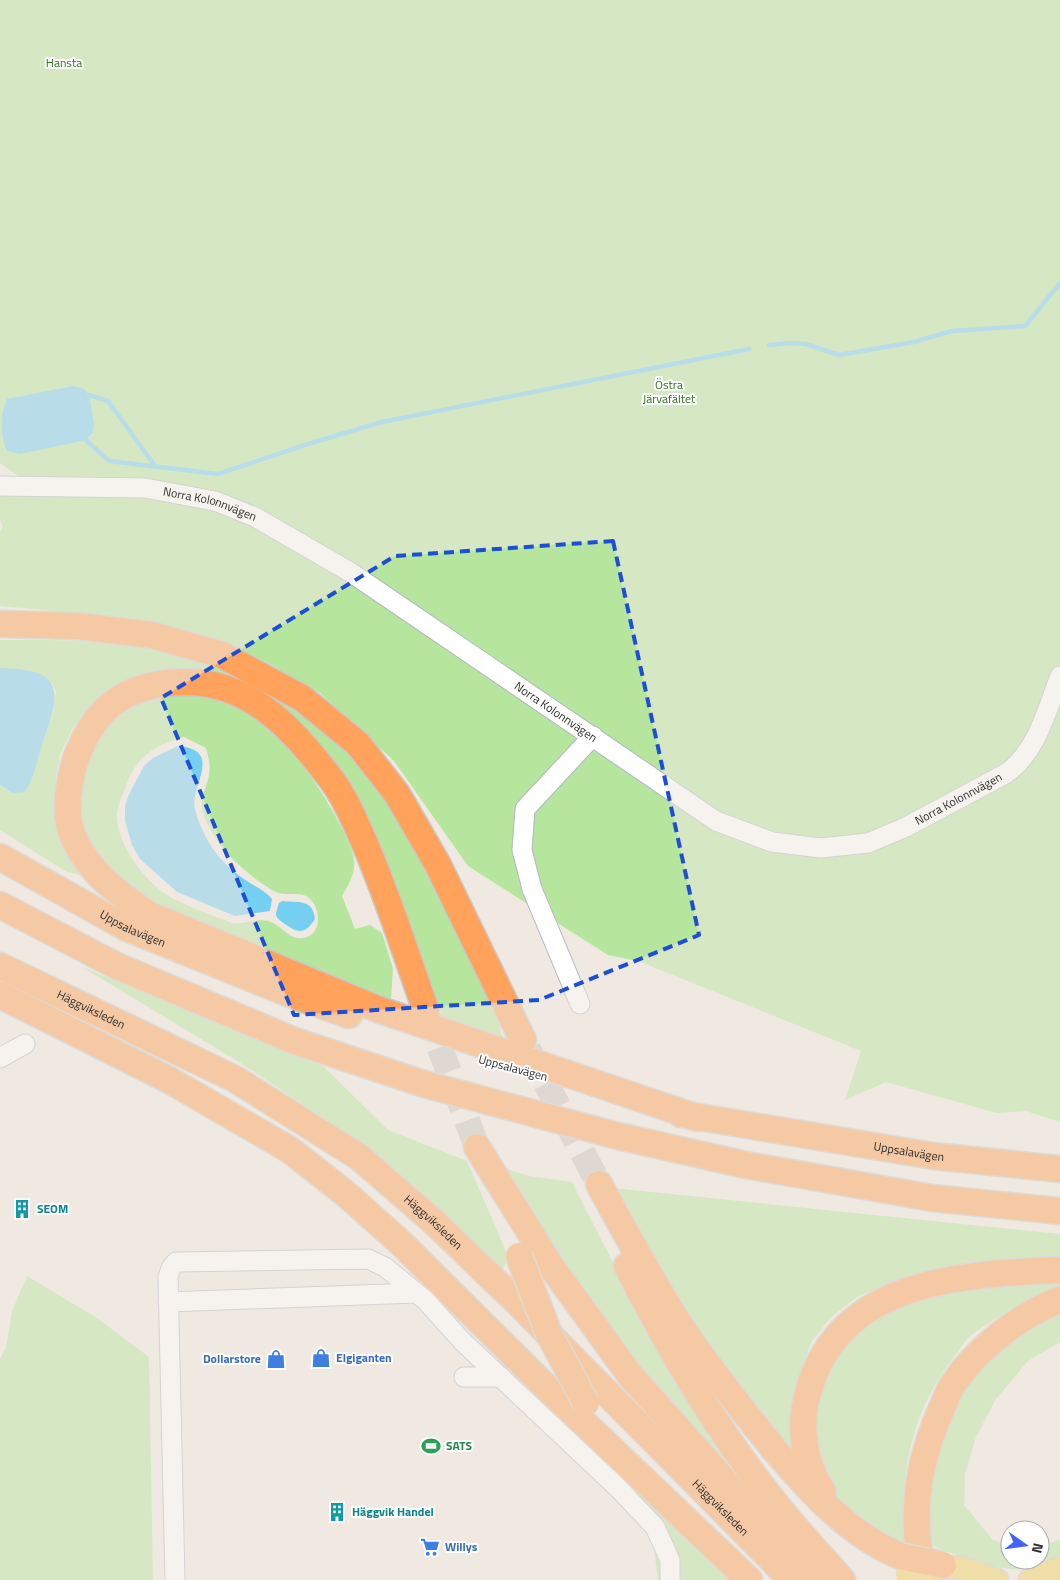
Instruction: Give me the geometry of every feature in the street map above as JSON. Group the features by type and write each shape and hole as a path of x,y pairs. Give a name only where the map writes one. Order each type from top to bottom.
{"highway":[{"path":"0,624 78,626 152,635 222,655 302,698 358,744 397,794 438,865 523,1040"},
{"path":"426,1010 375,865 354,818 332,780 289,731 266,709 234,691 201,683 165,682 135,692 112,703 89,730 72,765 67,799 72,835 87,861 119,895 150,915 380,1010 698,1118"},
{"name":"Uppsalavägen","path":"0,857 127,928 290,994 450,1051 698,1118 933,1156 1060,1169"},
{"path":"0,906 135,974 296,1041 424,1084 618,1136 746,1165 932,1198 1060,1210"},
{"name":"Häggviksleden","path":"0,966 235,1079 358,1157 433,1221 511,1296 792,1580"},
{"path":"0,994 171,1081 297,1155 346,1194 402,1244 541,1382 749,1580"},
{"path":"643,1480 586,1404 549,1334 477,1146 550,1266 630,1375 813,1580"},
{"path":"842,1580 779,1509 735,1450 693,1388 663,1338 590,1181 684,1331 757,1428 797,1476 839,1518 864,1537 923,1570"},
{"path":"839,1518 816,1482 806,1456 803,1424 806,1398 813,1374 826,1349 843,1328 866,1310 892,1296 935,1282 978,1274 1060,1270"},
{"path":"923,1570 921,1571 915,1516 919,1474 930,1435 953,1384 986,1345 1046,1305 1060,1300"},
{"path":"694,1528 739,1580"}],"main road":[{"path":"923,1570 963,1568 986,1578"},
{"path":"1030,1580 1060,1568"}],"street":[{"name":"Norra Kolonnvägen","path":"0,486 145,488 215,501 255,517 350,572 716,821 772,842 821,848 868,843 906,827 1012,770 1034,742 1060,676"},
{"path":"580,1004 532,890 522,850 525,809 593,736"},
{"path":"0,1058 25,1044"},
{"path":"175,1580 168,1302 170,1268 176,1262 368,1259 385,1267 416,1293 501,1378 618,1488 655,1528 670,1560 670,1580"},
{"path":"168,1302 416,1293"},
{"path":"464,1377 501,1378"}],"highlighted area":[{"path":"613,541 699,935 539,1000 294,1015 161,698 395,556"}],"green space":[{"name":"Östra Järvafältet","path":"0,0 1060,0 1060,1122 1026,1111 997,1113 886,1082 845,1100 861,1051 638,961 608,955 468,866 394,761 319,692 266,662 215,638 159,624 101,615 0,606 0,532 3,527 0,520 0,493 41,492 0,463"},
{"path":"0,640 96,642 128,645 164,652 200,662 234,677 285,705 314,724 347,754 376,787 401,823 424,862 444,902 499,1023 502,1037 443,1019 441,1011 438,1011 368,829 246,689 102,696 73,728 60,754 54,800 63,839 82,875 67,872 0,830 0,785 12,793 29,782 52,716 56,692 52,683 32,671 0,668"},
{"path":"171,692 203,694 215,697 240,709 258,722 289,751 328,802 350,845 354,869 342,896 355,929 370,925 382,933 393,969 391,999 361,993 150,904 114,877 89,846 79,821 77,772 98,732 124,708","holes":["184,737 206,748 210,771 202,803 204,816 211,830 228,855 262,883 276,892 299,894 311,900 315,906 318,919 317,926 310,936 303,938 294,937 277,925 263,920 232,923 187,905 172,898 153,884 129,853 119,830 117,815 118,806 135,767 141,759 155,748"]},
{"path":"82,967 323,1066 388,1130 467,1161 508,1256 504,1267 498,1270 490,1268 329,1122 239,1062"},
{"path":"507,1169 529,1176 572,1182 666,1367 759,1500 754,1505 578,1295"},
{"path":"612,1188 1060,1234 1060,1268 934,1269 892,1282 857,1297 830,1318 811,1343 794,1389 790,1420 795,1464 686,1321"},
{"path":"27,1276 97,1318 149,1357 153,1580 0,1580 0,1358 6,1348 12,1311"},
{"path":"1060,1279 1060,1287 1026,1302 970,1336 939,1379 917,1424 906,1471 903,1521 904,1547 853,1522 829,1483 817,1448 815,1426 817,1396 843,1346 885,1310 959,1286"},
{"path":"1060,1309 1060,1342 1028,1361 996,1399 976,1437 965,1474 964,1505 992,1539 1000,1543 1000,1567 951,1553 931,1544 924,1513 926,1478 954,1402 979,1369 1006,1341"},
{"path":"634,1490 686,1537 728,1580 658,1580 650,1517"},
{"path":"1060,1539 1060,1557 1050,1562 1050,1544"}],"water":[{"path":"73,386 83,388 89,395 94,424 93,432 86,440 20,454 7,451 3,439 2,425 3,411 7,399"},
{"path":"0,668 22,669 38,673 48,679 53,687 55,698 53,711 33,776 24,792 12,793 0,785"},
{"path":"178,746 192,749 200,754 202,771 194,800 198,820 207,840 227,865 272,899 270,911 235,916 177,892 140,859 132,845 125,821 125,806 129,794 144,766 153,758"},
{"path":"282,901 299,902 308,905 314,912 315,919 305,930 294,930 277,918 279,903"}],"waterway":[{"path":"769,345 806,344 839,355 914,342 952,331 1025,326 1060,283"},
{"path":"86,440 109,461 218,474 382,422 749,349"},
{"path":"89,395 108,401 155,466"}],"tunnel":[{"path":"426,1011 477,1147"},
{"path":"528,1049 599,1184"}],"place":[{"name":"SEOM","path":"22,1209"},
{"name":"Elgiganten","path":"321,1358"},
{"name":"Dollarstore","path":"276,1359"},
{"name":"SATS","path":"431,1446"},
{"name":"Häggvik Handel","path":"337,1512"},
{"name":"Willys","path":"430,1547"}],"park label":[{"name":"Hansta","path":"64,63"}]}
